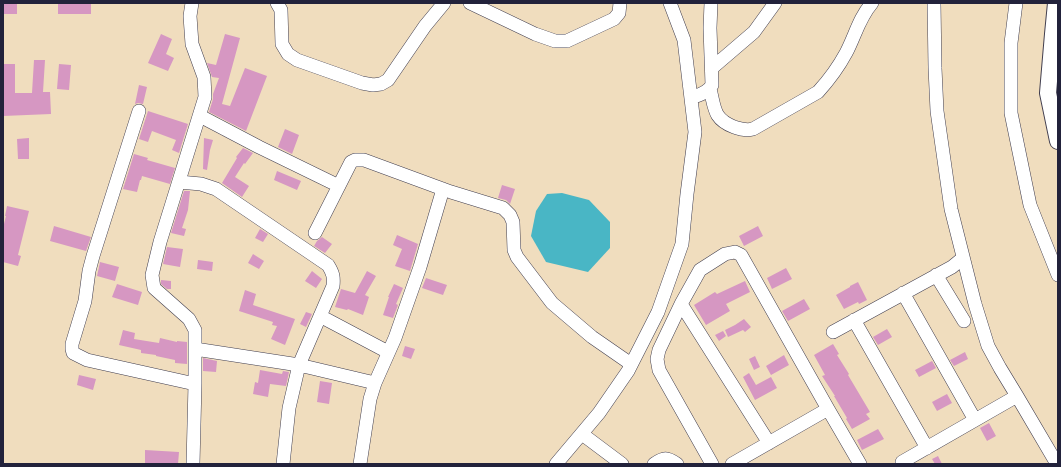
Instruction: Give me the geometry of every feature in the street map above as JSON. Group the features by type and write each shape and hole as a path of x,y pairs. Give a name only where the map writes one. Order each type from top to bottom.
{"main road":[{"path":"1056,3 1048,93 1058,141"}],"street":[{"path":"192,3 190,16 192,44 204,77 205,97 160,242 152,275 154,288 190,319 195,330 193,464"},
{"path":"277,3 280,10 282,44 288,54 297,60 362,83 373,85 381,84 388,80 425,26 444,3"},
{"path":"470,3 536,34 555,41 567,41 614,19 619,13 620,3"},
{"path":"556,464 599,413 628,371 658,312 682,244 695,132 684,40 670,3"},
{"path":"711,3 710,24 712,85 710,89 716,112 718,117 723,122 745,130 753,130 818,92 846,54 861,19 872,3"},
{"path":"712,68 754,32 775,3"},
{"path":"934,3 937,111 951,209 975,304 988,346 1057,464"},
{"path":"1016,3 1011,43 1011,113 1030,205 1058,275"},
{"path":"691,98 710,89"},
{"path":"140,111 93,256 89,271 85,301 72,344 72,349 73,353 87,360 195,384"},
{"path":"200,116 339,186"},
{"path":"315,233 352,162 355,160 364,160 444,189 503,208 510,215 513,222 515,236 514,250 517,257 552,303 592,336 631,364"},
{"path":"179,182 201,184 216,189 328,265 332,271 334,277 333,286 299,365 289,408 283,464"},
{"path":"360,464 370,399 420,267 444,189"},
{"path":"712,464 659,370 657,360 659,350 681,304 700,270 725,254 735,252 741,254 828,409 854,462"},
{"path":"833,332 952,267 963,258"},
{"path":"936,275 964,321"},
{"path":"903,293 975,420"},
{"path":"681,304 769,443"},
{"path":"320,316 388,352"},
{"path":"854,320 927,448"},
{"path":"195,349 299,365 375,383"},
{"path":"902,462 1017,396"},
{"path":"732,464 828,409"},
{"path":"582,434 622,464"},
{"path":"654,464 663,458 670,459 677,464"}],"water":[{"path":"562,193 589,200 610,222 610,248 588,272 546,262 531,236 536,211 547,194"}],"building":[{"path":"3,3 17,3 17,14 3,14"},
{"path":"58,3 91,3 91,14 58,14"},
{"path":"161,34 172,39 166,54 174,58 168,71 148,63"},
{"path":"225,34 240,38 222,104 230,106 245,68 267,76 246,131 209,112 213,94 219,78 212,77 207,63 216,65"},
{"path":"34,60 45,60 43,92 50,92 51,114 3,116 3,64 15,64 15,93 32,93"},
{"path":"59,64 71,65 69,90 57,89"},
{"path":"139,85 147,87 143,104 135,104"},
{"path":"148,111 188,124 179,153 172,150 176,140 152,131 148,142 139,139"},
{"path":"285,129 299,135 292,154 278,147"},
{"path":"29,138 29,159 18,159 17,139"},
{"path":"204,138 213,140 207,170 203,169"},
{"path":"243,148 253,153 235,177 249,186 242,197 222,183 237,158 236,157"},
{"path":"134,154 148,158 147,160 175,168 170,184 142,176 137,192 123,189"},
{"path":"277,171 301,181 297,190 274,180"},
{"path":"502,185 515,189 510,204 506,200 498,198"},
{"path":"184,191 190,191 188,210 182,228 186,229 184,236 171,233"},
{"path":"7,206 29,211 18,255 21,256 18,266 3,262 3,228"},
{"path":"54,226 91,237 86,251 50,241"},
{"path":"758,226 763,236 744,246 739,236"},
{"path":"260,229 268,234 263,242 255,238"},
{"path":"397,235 418,244 410,271 395,266 402,249 393,245"},
{"path":"322,237 332,244 325,253 314,246"},
{"path":"167,247 183,249 180,267 163,264"},
{"path":"253,254 264,261 259,269 248,263"},
{"path":"198,260 213,262 212,271 197,269"},
{"path":"100,262 119,267 115,281 97,276"},
{"path":"786,268 792,279 772,289 767,278"},
{"path":"312,271 322,279 316,288 305,281"},
{"path":"367,271 376,276 365,295 369,297 363,315 348,309 335,307 341,289 355,293"},
{"path":"426,278 447,285 443,295 422,288"},
{"path":"161,280 171,281 171,289 167,289 161,284"},
{"path":"745,281 750,292 726,304 730,311 706,325 694,305 715,292 717,294"},
{"path":"858,282 867,300 859,304 858,302 844,309 836,295"},
{"path":"117,284 142,292 138,305 112,297"},
{"path":"394,284 403,288 396,304 398,305 393,318 383,315 388,297"},
{"path":"245,290 256,294 253,305 295,319 285,345 271,339 277,326 272,325 273,322 239,311"},
{"path":"804,299 810,309 788,321 782,311"},
{"path":"306,312 312,314 306,327 300,324"},
{"path":"744,319 751,327 745,332 743,330 728,337 725,330"},
{"path":"887,329 892,337 878,345 873,337"},
{"path":"123,330 135,333 134,339 159,343 160,338 177,342 187,342 187,364 175,363 175,360 141,353 141,350 119,345"},
{"path":"723,331 726,336 719,341 715,335"},
{"path":"833,344 839,354 837,355 870,412 866,414 870,419 852,429 835,396 822,376 825,375 814,355"},
{"path":"405,346 415,349 411,359 402,356"},
{"path":"965,352 968,359 954,366 950,360"},
{"path":"784,355 789,365 771,375 766,366"},
{"path":"755,356 760,367 754,370 749,359"},
{"path":"203,358 217,361 216,372 203,371"},
{"path":"932,361 936,368 919,377 915,370"},
{"path":"260,370 282,374 283,371 289,372 286,386 270,384 268,397 253,394 255,382 258,383"},
{"path":"749,373 756,385 771,377 777,388 755,400 743,377"},
{"path":"79,375 96,379 93,390 77,385"},
{"path":"320,381 332,383 329,404 317,402"},
{"path":"947,394 952,403 937,411 932,402"},
{"path":"989,423 996,436 987,441 980,428"},
{"path":"878,429 884,439 862,450 857,440"},
{"path":"145,450 179,452 178,464 145,464"},
{"path":"938,456 942,464 935,464 932,459"}]}
